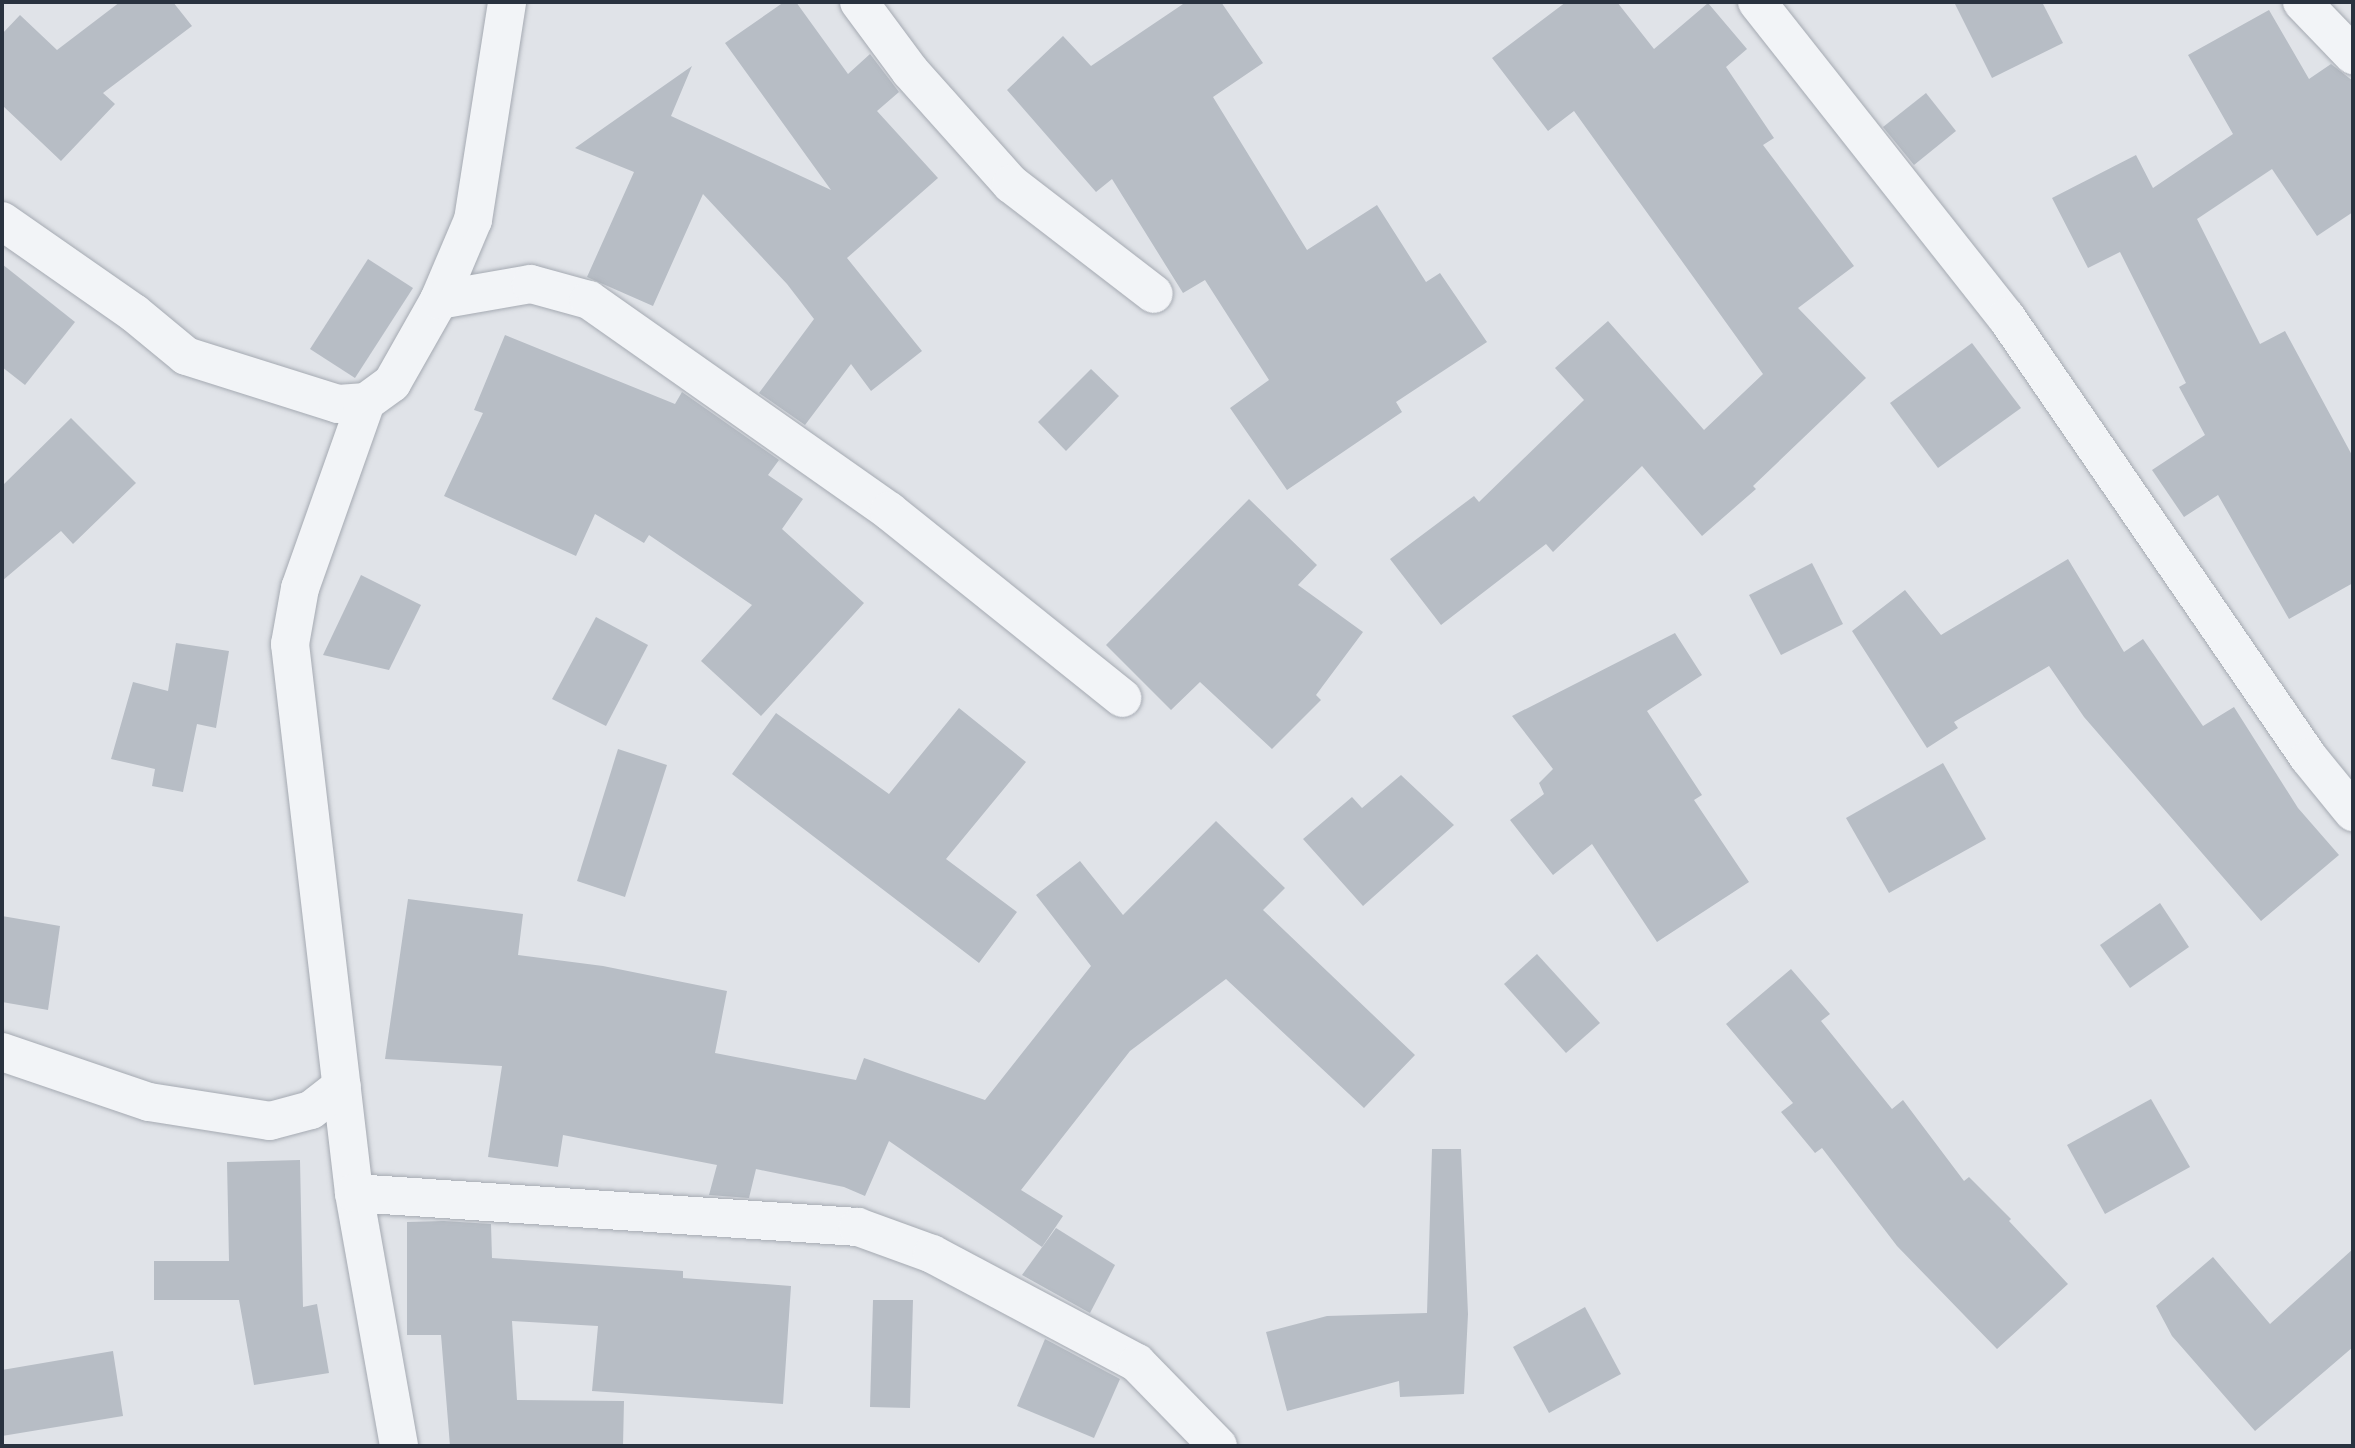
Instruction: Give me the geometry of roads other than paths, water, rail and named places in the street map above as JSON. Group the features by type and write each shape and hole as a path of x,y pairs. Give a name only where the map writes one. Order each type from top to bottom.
{"street":[{"path":"2,221 134,313 186,356 338,404 366,402 392,383 439,299 473,220 507,2"},
{"path":"859,2 909,71 1011,184 1154,294"},
{"path":"1757,2 2006,317 2309,758 2353,812"},
{"path":"2302,2 2353,55"},
{"path":"439,299 531,284 589,300 889,511 1122,698"},
{"path":"366,402 300,588 290,644 354,1193 399,1446"},
{"path":"2,1052 149,1102 270,1121 311,1110 342,1086"},
{"path":"354,1193 858,1227 932,1254 1137,1363 1218,1446"}]}
